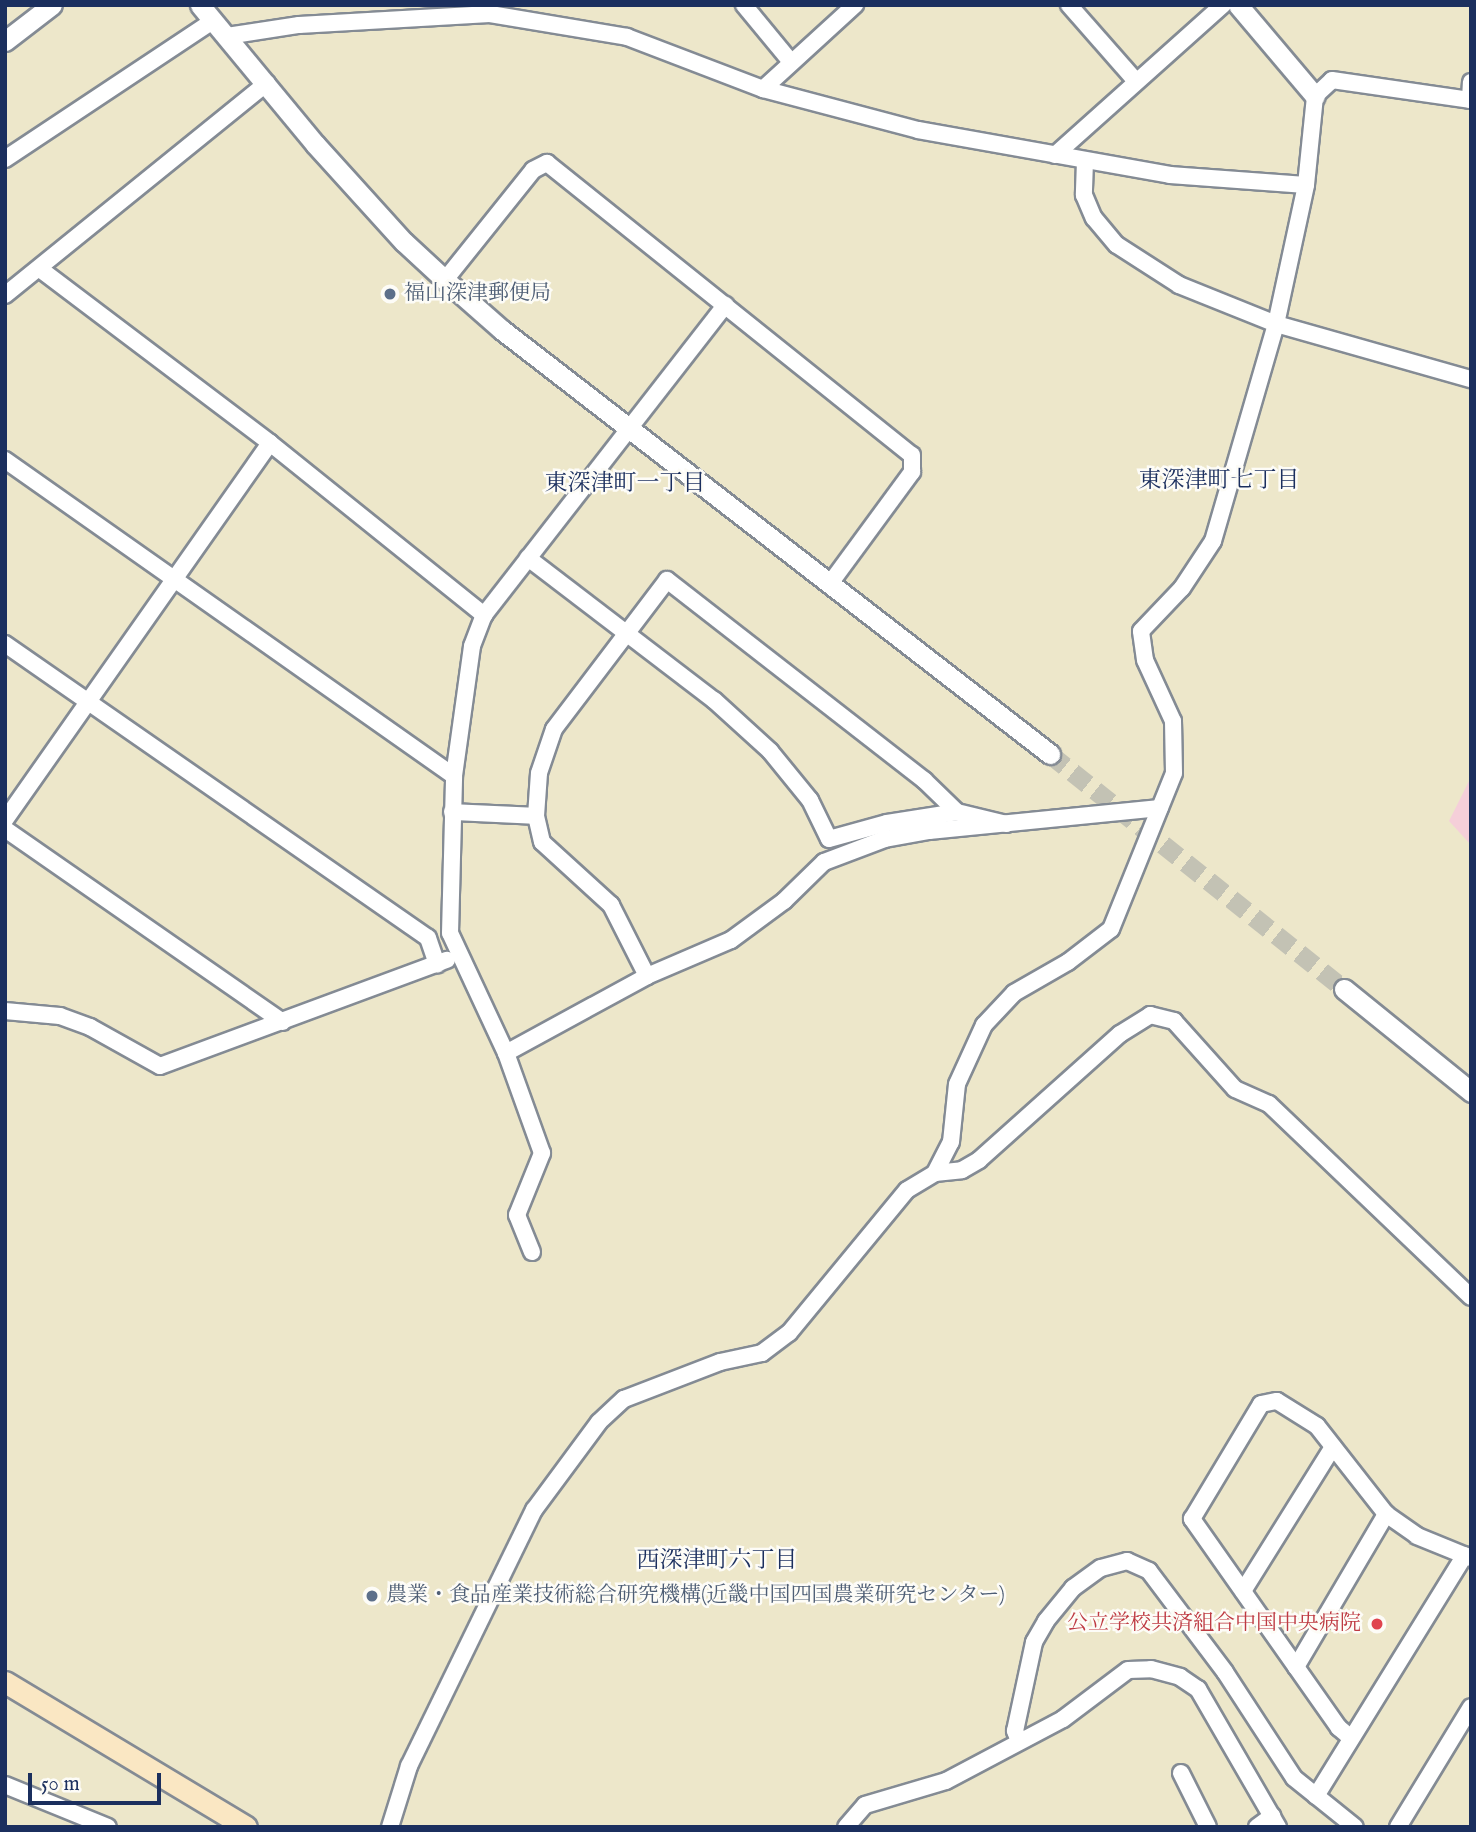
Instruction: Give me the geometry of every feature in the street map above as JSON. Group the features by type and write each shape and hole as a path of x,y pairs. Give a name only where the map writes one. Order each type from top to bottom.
{"main road":[{"path":"5,1682 220,1820 246,1827"}],"street":[{"path":"5,41 52,5"},
{"path":"200,5 267,83 314,144 404,242 445,280 632,430 1050,754"},
{"path":"368,22 379,5"},
{"path":"744,5 791,62"},
{"path":"763,89 855,5"},
{"path":"1069,5 1135,80"},
{"path":"1055,155 1135,80 1223,5"},
{"path":"1238,5 1315,96"},
{"path":"227,36 299,25 490,14 627,37 763,89 918,130 1170,175 1306,185"},
{"path":"5,159 213,21"},
{"path":"935,1173 951,1142 957,1084 984,1026 1014,993 1068,962 1111,929 1174,773 1173,720 1145,660 1141,631 1182,588 1213,541 1276,324 1306,185 1315,96 1332,80 1470,100 1471,82"},
{"path":"6,294 267,83"},
{"path":"1085,161 1084,195 1094,218 1117,245 1180,285 1276,324 1471,379"},
{"path":"445,280 533,170 547,163 912,455 912,472 830,585"},
{"path":"40,269 270,443 484,615"},
{"path":"532,1252 517,1215 542,1153 506,1053 450,933 454,776 472,646 484,615 632,430 725,305"},
{"path":"5,820 178,578 270,443"},
{"path":"5,460 178,578 454,776"},
{"path":"528,558 714,700 770,751 810,800 829,839 898,820 957,811 1007,824"},
{"path":"647,976 611,905 542,842 536,816 539,773 554,729 624,631 667,580 924,780 957,811"},
{"path":"5,644 428,938 437,964"},
{"path":"506,1053 647,976 731,940 784,901 824,862 885,839 1160,808"},
{"path":"452,812 536,816"},
{"path":"5,829 283,1022"},
{"path":"5,1011 60,1016 90,1027 160,1066 459,956"},
{"path":"1344,989 1471,1091"},
{"path":"390,1827 409,1766 534,1510 599,1422 624,1399 720,1362 762,1353 789,1333 907,1190 935,1173 962,1170 979,1160 1120,1034 1150,1015 1174,1021 1235,1089 1269,1104 1471,1297"},
{"path":"1316,1796 1468,1557 1417,1536 1386,1514 1317,1426 1277,1401 1261,1404 1192,1519 1339,1728 1351,1738"},
{"path":"1243,1591 1333,1447"},
{"path":"1296,1667 1386,1514"},
{"path":"1019,1741 1015,1731 1034,1642 1046,1621 1073,1588 1101,1568 1127,1561 1149,1571 1225,1672 1294,1778 1355,1827"},
{"path":"846,1827 865,1805 946,1781 1063,1719 1128,1670 1151,1670 1180,1677 1198,1689 1275,1821 1257,1827"},
{"path":"1398,1827 1471,1707"},
{"path":"1181,1773 1208,1827"},
{"path":"5,1785 108,1827"}],"shaded area":[{"path":"1471,777 1471,845 1449,821"}],"tunnel":[{"path":"1050,754 1344,989"}],"place":[{"name":"福山深津郵便局","path":"390,294"},
{"name":"農業・食品産業技術総合研究機構(近畿中国四国農業研究センター)","path":"372,1596"},
{"name":"公立学校共済組合中国中央病院","path":"1377,1624"}],"district":[{"name":"東深津町七丁目","path":"1219,481"},
{"name":"東深津町一丁目","path":"625,484"},
{"name":"西深津町六丁目","path":"717,1561"}]}
